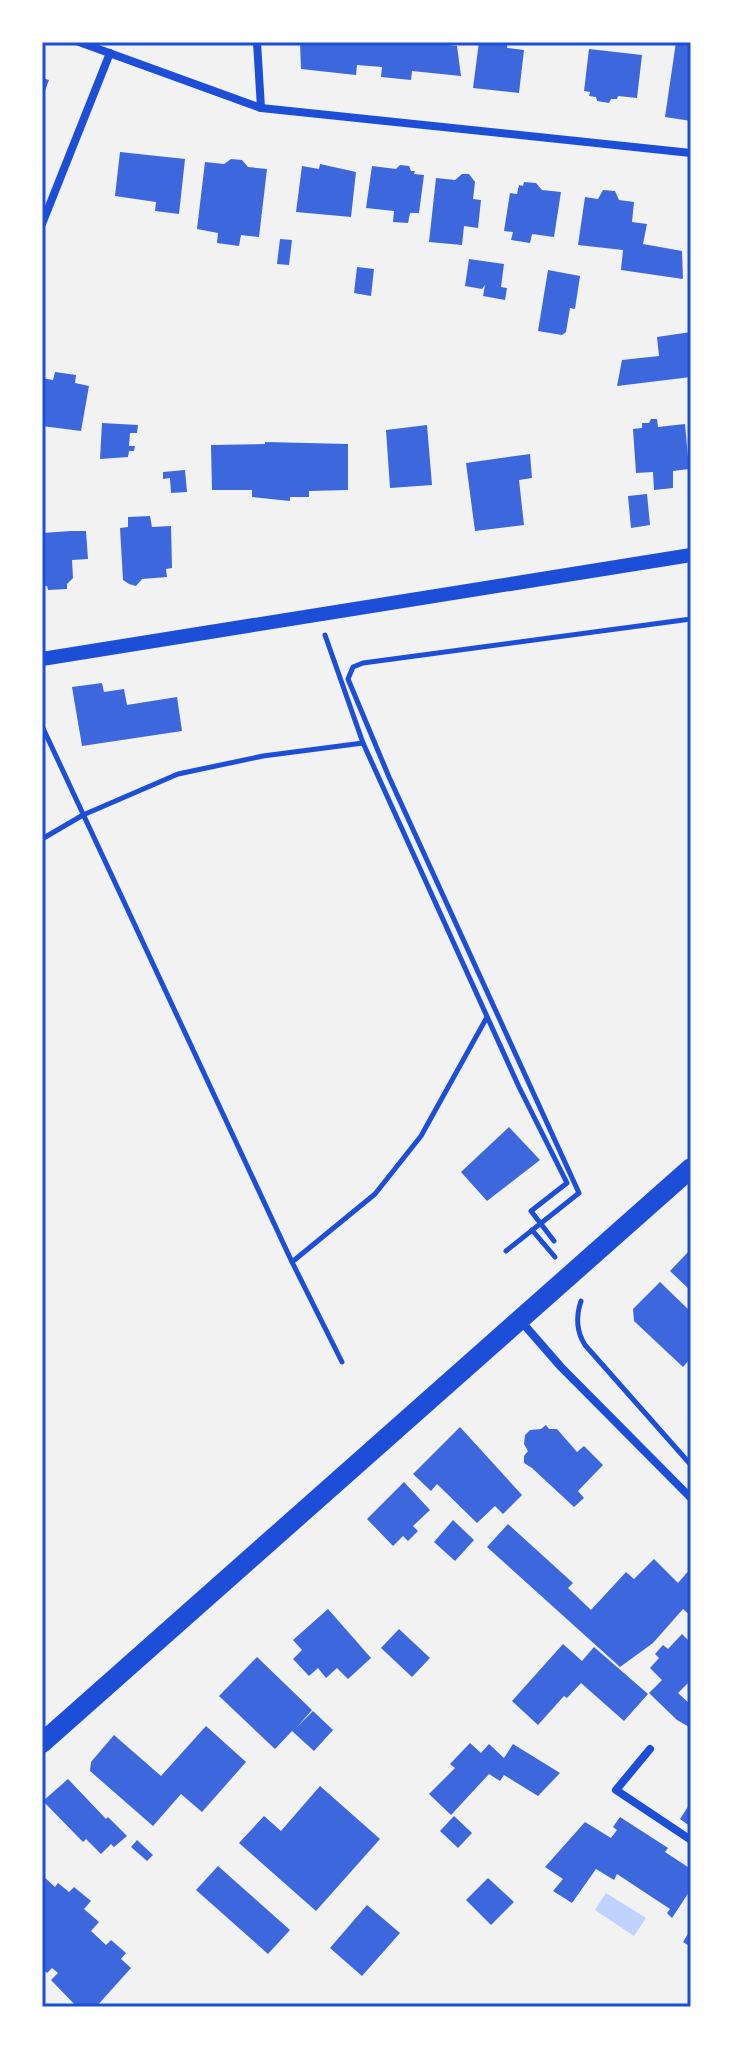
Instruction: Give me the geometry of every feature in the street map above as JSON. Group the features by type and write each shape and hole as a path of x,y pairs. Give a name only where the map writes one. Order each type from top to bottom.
{"main road":[{"path":"42,1743 691,1168"}],"street":[{"path":"79,42 261,108 691,153"},
{"path":"257,42 261,108"},
{"path":"42,224 110,53"},
{"path":"42,659 691,555"},
{"path":"520,1320 561,1367 691,1498"},
{"path":"650,1749 616,1790 691,1840"}],"path":[{"path":"318,613 363,743 487,1017 567,1183 531,1211 554,1241"},
{"path":"506,1251 579,1193 389,777 348,679 353,667 363,663 691,619"},
{"path":"42,726 292,1262 342,1362"},
{"path":"42,839 83,815 178,774 263,756 363,743"},
{"path":"292,1262 375,1194 394,1171 421,1136 487,1017"},
{"path":"532,1230 546,1247"},
{"path":"584,1293 577,1321 580,1338 691,1465"}],"water":[{"path":"606,1893 646,1918 634,1936 595,1910"}],"building":[{"path":"300,42 422,42 457,46 461,76 412,71 411,80 381,77 382,67 357,65 356,75 301,69"},
{"path":"479,42 508,42 507,48 524,50 519,93 473,88"},
{"path":"676,42 691,42 691,121 665,117"},
{"path":"589,49 642,55 637,98 618,96 609,103 597,101 596,97 589,96 590,92 584,91"},
{"path":"42,78 49,80 42,99"},
{"path":"120,152 185,159 179,214 155,211 156,202 115,196"},
{"path":"231,159 242,160 248,167 267,169 259,237 241,235 239,246 217,243 218,233 197,229 205,162 224,164"},
{"path":"320,164 356,172 351,217 296,212 302,166 319,169"},
{"path":"400,165 409,166 411,171 415,171 414,174 424,175 419,213 410,213 408,223 393,222 394,211 366,208 372,166 396,169"},
{"path":"462,174 469,174 475,182 473,199 481,200 478,228 464,226 462,245 429,242 436,178 455,180"},
{"path":"524,182 536,183 542,190 561,192 554,237 532,234 530,243 511,240 513,232 504,231 510,193 517,194 519,185 523,186"},
{"path":"603,190 615,191 619,200 634,202 632,222 647,224 643,244 682,251 683,279 621,270 623,250 578,245 585,197 598,199"},
{"path":"280,239 292,240 289,265 277,264"},
{"path":"469,259 504,264 501,287 507,288 505,300 483,296 485,285 482,289 465,286"},
{"path":"357,267 374,269 371,296 354,293"},
{"path":"548,270 580,276 575,309 570,308 566,332 562,335 538,331"},
{"path":"691,332 688,352 691,377 617,386 622,360 659,356 657,337"},
{"path":"55,372 76,375 75,383 89,386 81,431 42,426 42,378 53,380"},
{"path":"651,419 657,419 658,427 685,424 689,469 673,471 673,488 654,490 653,472 636,473 633,429 642,428 642,423 649,423"},
{"path":"102,423 138,425 137,433 130,433 129,446 135,446 128,457 100,459"},
{"path":"427,425 432,485 390,488 386,430"},
{"path":"265,442 348,444 348,490 309,491 309,497 290,497 290,501 252,497 252,490 212,490 211,445"},
{"path":"530,454 532,478 519,480 524,525 475,531 466,463"},
{"path":"185,470 187,492 171,493 170,478 163,479 163,472"},
{"path":"647,494 650,525 631,528 628,496"},
{"path":"150,516 152,527 171,526 172,568 166,569 167,577 142,579 136,586 123,580 120,528 128,527 128,517"},
{"path":"86,531 88,559 72,560 73,578 67,589 48,590 47,586 42,586 42,533"},
{"path":"102,683 104,692 124,689 127,705 177,697 182,731 82,746 72,687"},
{"path":"509,1127 540,1160 487,1201 461,1172"},
{"path":"691,1249 691,1291 670,1271"},
{"path":"660,1282 691,1312 691,1358 683,1367 634,1321 633,1309"},
{"path":"546,1425 549,1429 557,1429 577,1452 584,1446 603,1465 578,1491 584,1498 574,1507 524,1463 528,1451 524,1444 525,1435"},
{"path":"460,1427 522,1495 503,1514 495,1506 477,1523 437,1484 431,1491 413,1474"},
{"path":"404,1482 430,1510 413,1526 418,1531 408,1541 403,1536 393,1546 367,1519"},
{"path":"453,1520 474,1540 455,1561 434,1542"},
{"path":"508,1524 573,1583 568,1588 591,1610 626,1572 634,1579 654,1559 678,1583 691,1568 691,1616 683,1609 653,1643 620,1667 487,1547"},
{"path":"328,1609 371,1658 348,1679 337,1668 326,1678 318,1668 309,1676 293,1659 302,1650 293,1640"},
{"path":"399,1629 430,1658 412,1677 381,1648"},
{"path":"682,1634 691,1643 691,1680 678,1693 691,1705 691,1728 677,1720 649,1693 662,1680 650,1668 659,1658 655,1654 663,1645 668,1649"},
{"path":"563,1644 582,1661 594,1647 648,1694 624,1721 581,1683 567,1698 564,1696 538,1725 512,1701"},
{"path":"257,1657 312,1710 296,1728 313,1711 333,1730 314,1751 292,1731 275,1749 219,1696"},
{"path":"206,1726 246,1762 202,1812 181,1794 153,1826 90,1771 91,1762 114,1735 161,1776"},
{"path":"470,1743 481,1753 489,1744 504,1758 513,1744 560,1773 538,1796 504,1775 500,1781 489,1774 451,1815 429,1794 455,1768 450,1764"},
{"path":"68,1779 127,1836 114,1847 111,1844 101,1854 86,1839 83,1842 43,1801"},
{"path":"320,1786 380,1839 316,1911 239,1843 264,1816 281,1831"},
{"path":"691,1802 691,1827 680,1819"},
{"path":"454,1816 472,1833 458,1848 440,1831"},
{"path":"620,1817 668,1848 665,1852 691,1869 691,1889 672,1918 667,1913 670,1909 617,1874 614,1880 596,1869 572,1903 553,1891 563,1879 545,1867 585,1822 611,1838 617,1830 613,1827"},
{"path":"137,1840 153,1855 147,1861 131,1847"},
{"path":"218,1866 290,1930 268,1954 196,1890"},
{"path":"42,1875 55,1887 58,1883 69,1892 74,1887 91,1901 84,1909 99,1922 91,1931 106,1945 111,1940 126,1953 121,1959 131,1968 96,2007 77,2007 51,1980 58,1973 52,1968 47,1973 42,1968"},
{"path":"488,1878 514,1902 491,1925 466,1900"},
{"path":"367,1905 400,1933 362,1976 330,1948"},
{"path":"691,1929 691,1947 683,1942"}]}
